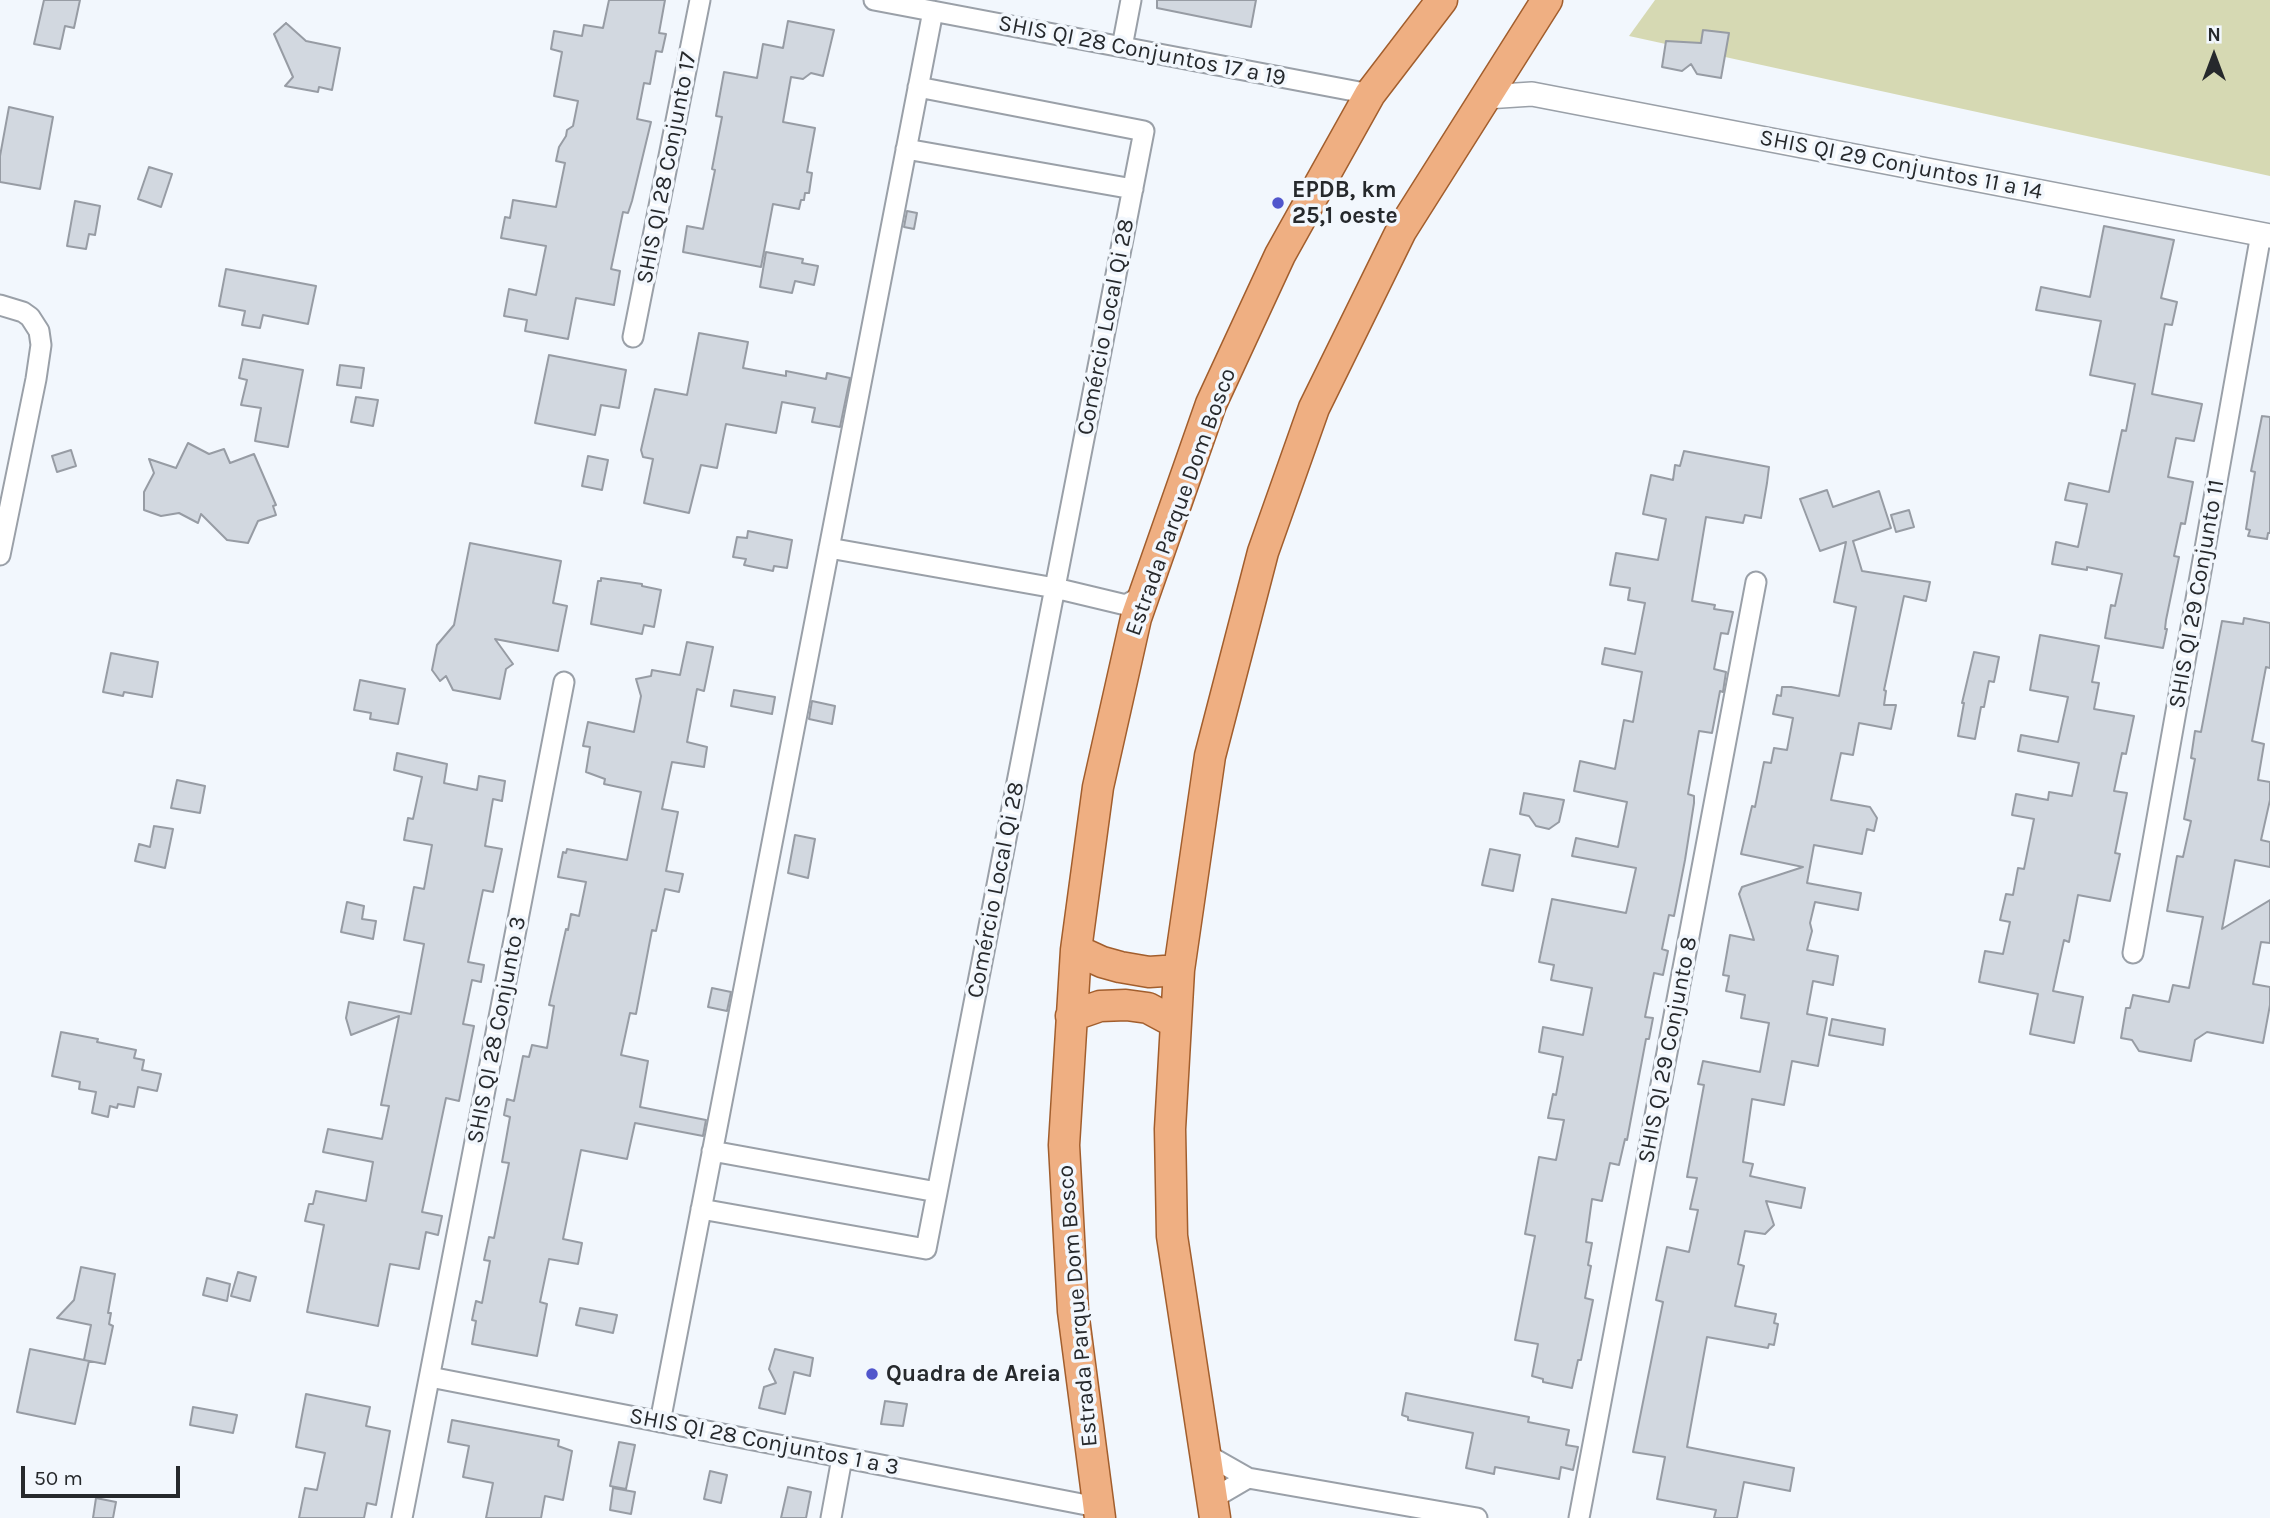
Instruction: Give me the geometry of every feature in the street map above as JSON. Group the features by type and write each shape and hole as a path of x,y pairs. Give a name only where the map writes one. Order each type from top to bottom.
{"main road":[{"name":"Estrada Parque Dom Bosco","path":"1098,1513 1073,1311 1064,1145 1076,950 1098,787 1135,606 1211,404 1280,255 1370,94 1442,0"},
{"path":"1214,1508 1172,1236 1170,1129 1179,970 1210,757 1263,552 1314,408 1401,231 1547,0"},
{"path":"1076,950 1120,967 1149,972 1179,970"},
{"path":"1071,1016 1100,1006 1126,1005 1148,1008 1175,1023"}],"street":[{"name":"SHIS QI 28 Conjunto 17","path":"633,337 700,0"},
{"name":"SHIS QI 28 Conjuntos 17 a 19","path":"874,0 1370,94"},
{"path":"1122,47 1131,0"},
{"path":"660,1422 933,11"},
{"path":"1507,65 1532,94"},
{"name":"Comércio Local Qi 28","path":"701,1209 926,1249 1133,189 1144,131 918,87"},
{"name":"SHIS QI 29 Conjuntos 11 a 14","path":"1486,97 1532,94 2266,235"},
{"name":"Comércio Local Qi 28","path":"906,149 1133,189"},
{"name":"SHIS QI 29 Conjunto 11","path":"2133,953 2266,235"},
{"path":"0,555 41,345 39,331 30,317 2,305"},
{"path":"829,548 1055,588 1135,606"},
{"name":"SHIS QI 29 Conjunto 8","path":"1579,1518 1756,582"},
{"name":"SHIS QI 28 Conjunto 3","path":"402,1518 564,682"},
{"path":"712,1151 937,1192"},
{"name":"SHIS QI 28 Conjuntos 1 a 3","path":"430,1377 842,1458 1098,1513"},
{"path":"1204,1453 1248,1478 1477,1518"},
{"path":"831,1518 842,1458"},
{"path":"1214,1508 1248,1478"}],"green space":[{"path":"1655,0 2270,0 2270,176 1629,36"}],"building":[{"path":"44,0 80,0 74,28 65,26 60,49 34,44"},
{"path":"609,0 665,0 659,33 666,34 662,52 656,51 650,84 644,83 637,119 651,122 632,201 628,213 623,212 611,269 620,271 614,305 576,298 568,339 525,331 527,320 504,316 509,289 536,295 546,246 501,238 505,217 510,218 513,200 556,207 565,163 556,161 567,130 573,126 578,101 554,96 562,52 551,49 554,31 582,36 584,25 603,28"},
{"path":"1157,0 1256,0 1251,27 1157,8"},
{"path":"788,21 834,30 823,76 811,73 803,79 791,77 783,122 815,128 807,172 812,173 809,193 805,193 799,209 773,204 761,267 683,252 687,226 703,229 715,170 712,169 722,117 716,116 724,72 757,78 763,44 783,48"},
{"path":"286,23 306,41 340,48 332,90 319,87 318,92 285,86 293,77 274,34"},
{"path":"1703,30 1729,33 1721,78 1697,74 1691,64 1682,71 1662,67 1666,41 1701,43"},
{"path":"9,107 53,117 40,189 0,182 0,156"},
{"path":"149,167 172,174 161,207 138,199"},
{"path":"75,201 100,206 95,235 89,234 86,249 67,246"},
{"path":"907,211 917,213 914,229 904,227"},
{"path":"2104,226 2174,240 2161,298 2177,302 2172,325 2165,324 2152,394 2202,404 2194,441 2176,438 2168,477 2193,482 2185,524 2181,523 2174,556 2179,557 2163,648 2105,638 2111,605 2115,606 2122,574 2052,564 2056,542 2078,547 2087,504 2065,500 2069,483 2109,492 2122,430 2126,431 2135,384 2090,375 2101,321 2036,310 2041,287 2090,297"},
{"path":"766,252 803,259 802,263 818,266 814,285 795,281 792,293 760,287"},
{"path":"226,269 316,286 308,324 263,315 260,328 242,325 245,311 219,306"},
{"path":"699,333 748,342 743,368 786,376 786,371 826,379 827,373 850,378 840,427 812,422 815,408 782,402 776,433 726,424 717,468 701,465 689,513 644,503 653,459 643,457 641,450 655,389 687,395"},
{"path":"549,355 626,370 619,408 601,405 595,435 535,423"},
{"path":"243,359 303,370 288,447 255,441 261,408 241,405 247,380 239,378"},
{"path":"340,365 364,368 361,388 337,385"},
{"path":"356,397 378,400 373,426 351,422"},
{"path":"2262,416 2270,417 2270,533 2267,539 2248,536 2250,530 2246,529 2255,472 2251,471"},
{"path":"188,443 209,454 224,449 230,463 254,454 276,505 273,506 276,515 258,521 248,543 227,540 201,514 198,523 179,513 161,516 144,510 144,492 154,473 149,459 176,468"},
{"path":"71,450 76,466 57,472 52,456"},
{"path":"1684,451 1769,467 1761,518 1745,515 1743,523 1706,517 1692,601 1733,612 1728,634 1721,633 1714,669 1726,672 1723,692 1720,691 1712,733 1699,731 1688,794 1694,796 1694,803 1685,860 1674,916 1669,915 1662,949 1668,951 1663,975 1654,973 1645,1017 1653,1018 1649,1039 1646,1039 1627,1140 1625,1139 1619,1165 1610,1163 1602,1201 1592,1199 1586,1242 1592,1243 1588,1265 1591,1266 1585,1298 1593,1300 1581,1360 1578,1360 1572,1388 1543,1382 1543,1379 1532,1376 1538,1344 1515,1340 1535,1236 1525,1234 1539,1157 1556,1160 1564,1120 1548,1118 1553,1094 1556,1095 1563,1057 1539,1052 1543,1027 1583,1035 1592,988 1551,980 1554,965 1539,962 1552,899 1626,913 1636,868 1572,856 1576,838 1618,847 1627,802 1574,791 1580,761 1615,769 1624,720 1633,722 1642,672 1602,664 1605,648 1635,654 1645,603 1628,600 1630,588 1610,585 1616,553 1658,560 1666,519 1643,514 1651,475 1673,480 1675,465 1680,466"},
{"path":"588,456 608,460 602,490 582,486"},
{"path":"1827,490 1833,507 1879,491 1891,528 1853,541 1862,571 1930,582 1926,601 1904,596 1884,690 1884,705 1896,705 1891,729 1859,723 1853,755 1841,753 1831,800 1870,807 1877,818 1874,831 1867,829 1862,854 1814,845 1807,883 1861,893 1858,910 1815,902 1807,950 1838,956 1833,985 1813,981 1807,1014 1827,1018 1818,1066 1792,1061 1784,1105 1752,1099 1743,1162 1753,1164 1750,1176 1805,1188 1801,1208 1766,1201 1774,1225 1765,1234 1745,1231 1738,1264 1744,1266 1735,1306 1776,1314 1774,1323 1778,1324 1774,1345 1769,1344 1768,1348 1707,1337 1687,1447 1794,1468 1790,1491 1744,1482 1737,1518 1714,1518 1716,1510 1657,1499 1665,1457 1633,1452 1663,1302 1656,1300 1667,1247 1689,1252 1698,1210 1690,1209 1697,1178 1687,1177 1704,1085 1698,1084 1703,1061 1760,1072 1769,1023 1741,1018 1745,995 1726,991 1729,976 1723,975 1730,935 1754,940 1739,894 1742,887 1803,867 1741,854 1752,806 1755,807 1764,762 1771,763 1774,748 1787,750 1793,718 1773,714 1777,695 1781,696 1782,687 1791,687 1839,696 1856,607 1834,602 1846,542 1820,551 1800,499"},
{"path":"1909,510 1914,527 1896,532 1891,515"},
{"path":"748,531 792,540 787,568 774,566 773,571 744,565 746,559 733,557 737,537 747,538"},
{"path":"470,543 561,561 553,603 567,606 558,651 495,639 513,664 506,669 500,699 453,690 446,676 440,681 432,670 437,645 454,625"},
{"path":"601,578 642,584 661,590 654,627 644,625 642,634 591,624 598,581 601,581"},
{"path":"2244,618 2270,623 2270,668 2266,667 2252,741 2264,744 2258,780 2270,782 2270,800 2261,840 2270,842 2270,867 2235,860 2222,929 2270,900 2270,943 2261,942 2253,984 2270,987 2270,1005 2263,1043 2207,1032 2195,1040 2191,1061 2139,1051 2132,1040 2121,1038 2126,1008 2130,1008 2133,995 2169,1002 2173,985 2189,988 2203,917 2167,911 2177,856 2183,857 2191,821 2184,819 2195,759 2191,758 2195,731 2201,732 2222,621 2243,624"},
{"path":"2040,635 2099,646 2092,682 2099,683 2094,709 2134,716 2114,791 2127,793 2115,853 2120,854 2110,901 2078,895 2069,942 2064,940 2053,991 2083,997 2074,1043 2030,1034 2038,994 1979,982 1985,951 2003,954 2010,922 2000,920 2006,894 2013,895 2018,868 2024,869 2034,819 2012,815 2016,794 2048,800 2049,792 2072,796 2079,763 2018,751 2021,735 2058,742 2068,697 2030,690"},
{"path":"687,642 713,647 704,691 697,689 687,742 707,747 704,767 672,762 662,809 678,812 666,871 683,874 679,892 665,889 656,931 652,930 636,1014 630,1013 621,1055 648,1061 640,1107 706,1120 703,1136 635,1123 627,1159 581,1150 563,1239 582,1243 578,1264 549,1259 540,1302 547,1304 537,1356 472,1344 476,1321 472,1320 476,1301 482,1303 490,1261 484,1260 489,1237 494,1238 509,1163 502,1162 510,1117 504,1115 507,1099 514,1101 523,1056 529,1057 532,1045 547,1048 554,1006 549,1005 566,929 568,930 571,914 579,916 586,882 558,877 563,852 566,853 567,849 627,860 641,792 604,784 605,779 586,772 590,747 583,746 588,722 634,732 641,696 636,679 651,676 652,670 680,675"},
{"path":"1974,652 1999,657 1994,682 1989,681 1984,707 1981,707 1975,739 1958,736 1962,703"},
{"path":"111,653 158,662 152,697 124,692 123,696 103,692"},
{"path":"360,680 405,689 398,724 370,719 371,713 354,710"},
{"path":"734,690 775,697 772,714 731,706"},
{"path":"812,701 835,706 832,724 809,719"},
{"path":"397,753 447,764 444,783 477,790 479,776 505,781 502,801 493,799 485,846 502,849 493,892 483,890 468,962 484,965 481,982 472,980 463,1024 474,1026 459,1101 446,1098 422,1212 442,1216 438,1235 426,1232 419,1269 390,1264 378,1326 307,1312 324,1225 305,1221 316,1191 366,1201 373,1162 323,1152 328,1129 382,1139 389,1106 381,1105 399,1016 351,1035 346,1018 349,1002 411,1014 424,944 404,940 414,887 424,889 432,845 404,840 408,818 413,819 422,777 394,770"},
{"path":"177,780 205,786 200,813 171,808"},
{"path":"1524,793 1564,800 1559,822 1549,829 1536,826 1529,816 1520,814"},
{"path":"154,826 173,829 165,868 135,861 139,844 150,847"},
{"path":"795,835 815,839 808,878 788,873"},
{"path":"1490,849 1520,855 1513,891 1482,885"},
{"path":"347,902 364,906 362,919 376,921 373,939 341,932"},
{"path":"712,988 731,992 727,1011 708,1007"},
{"path":"1832,1019 1885,1029 1883,1045 1829,1035"},
{"path":"61,1032 136,1050 134,1058 144,1060 142,1070 161,1074 157,1091 138,1087 134,1107 118,1104 117,1108 110,1106 108,1117 92,1113 96,1092 79,1089 80,1082 52,1076"},
{"path":"81,1267 115,1274 108,1313 111,1313 109,1324 113,1326 105,1364 84,1360 91,1325 57,1318 74,1300"},
{"path":"238,1272 256,1277 250,1301 231,1296"},
{"path":"207,1278 230,1284 227,1301 203,1295"},
{"path":"580,1308 617,1315 613,1333 576,1325"},
{"path":"30,1349 89,1361 75,1424 17,1412"},
{"path":"775,1349 813,1358 810,1376 794,1372 785,1414 759,1408 764,1387 776,1383 769,1369"},
{"path":"1406,1393 1529,1417 1528,1422 1569,1430 1566,1445 1578,1447 1573,1470 1561,1467 1559,1479 1495,1467 1494,1474 1466,1468 1473,1433 1408,1420 1408,1417 1402,1415"},
{"path":"306,1394 370,1407 366,1426 390,1431 376,1505 367,1503 364,1518 299,1518 305,1488 317,1490 325,1453 296,1447"},
{"path":"885,1401 907,1404 903,1426 881,1424"},
{"path":"193,1407 237,1415 233,1433 190,1425"},
{"path":"452,1420 559,1440 558,1446 572,1451 563,1500 545,1496 541,1518 486,1518 493,1483 463,1477 469,1446 448,1442"},
{"path":"619,1442 635,1445 626,1489 610,1486"},
{"path":"710,1471 727,1475 721,1503 704,1499"},
{"path":"788,1487 811,1492 806,1518 781,1518"},
{"path":"613,1488 635,1492 631,1514 610,1510"},
{"path":"96,1498 116,1502 113,1518 93,1518"}],"place":[{"name":"EPDB, km 25,1 oeste","path":"1278,203"},
{"name":"Quadra de Areia","path":"872,1374"}]}
